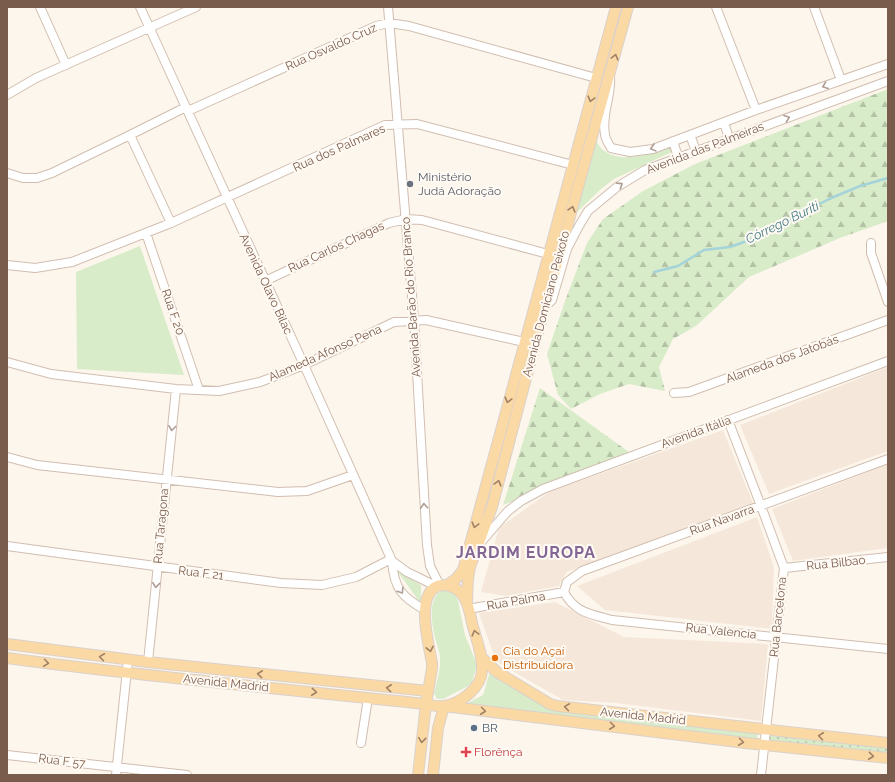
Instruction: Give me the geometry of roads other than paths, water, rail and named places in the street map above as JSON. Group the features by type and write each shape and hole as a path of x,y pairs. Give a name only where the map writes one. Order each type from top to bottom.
{"main road":[{"name":"Avenida Domiciano Peixoto","path":"425,610 431,592 456,579 463,570 616,7"},
{"name":"Avenida Domiciano Peixoto","path":"468,605 468,578 470,567 492,507 544,310 628,7"},
{"path":"441,586 457,589 468,605 481,657"},
{"path":"418,775 432,662 427,636 425,610"},
{"name":"Avenida Madrid","path":"7,644 128,660 428,691"},
{"name":"Avenida Madrid","path":"444,706 463,698 472,691 478,683 482,673 481,657"},
{"name":"Avenida Madrid","path":"481,657 497,672 550,704 557,706 888,744"},
{"name":"Avenida Madrid","path":"7,658 67,666 444,706 764,745 888,758"},
{"path":"433,775 438,728 444,706"}],"street":[{"path":"40,7 66,65"},
{"name":"Avenida Olavo Bilac","path":"140,7 304,365 391,560 392,573 401,593 408,600 425,610"},
{"path":"7,95 36,78 196,7"},
{"name":"Avenida Barão do Rio Branco","path":"388,7 414,320 427,545 430,566 441,586"},
{"path":"716,7 756,110"},
{"path":"814,7 841,80"},
{"name":"Rua Osvaldo Cruz","path":"187,109 376,26 389,23 409,26 596,78"},
{"name":"Avenida das Palmeiras","path":"610,73 611,87 604,115 604,135 611,148 630,152 653,149 756,110 888,64"},
{"name":"Avenida das Palmeiras","path":"544,310 552,300 567,249 579,226 588,211 617,187 645,170 678,157 888,81"},
{"path":"7,173 23,178 37,178 52,174 130,135 187,109"},
{"path":"724,122 729,138"},
{"name":"Rua dos Palmares","path":"227,199 385,126 398,124 417,124 572,165"},
{"path":"130,135 171,223"},
{"path":"690,135 696,151"},
{"path":"673,141 678,157"},
{"path":"7,265 35,268 72,262 227,199"},
{"name":"Rua Carlos Chagas","path":"265,280 389,223 406,219 422,220 548,254"},
{"name":"Rua F 20","path":"146,233 199,390"},
{"path":"871,243 871,252 888,302"},
{"name":"Alameda Afonso Pena","path":"8,365 51,374 176,390 220,391 260,382 304,365 394,322 426,320 524,342"},
{"name":"Alameda dos Jatobás","path":"674,393 689,392 888,320"},
{"name":"Avenida Itália","path":"480,543 508,511 521,501 543,489 888,360"},
{"name":"Rua Taragona","path":"148,662 176,390"},
{"name":"Rua Barcelona","path":"728,420 784,568 761,775"},
{"path":"7,457 37,464 278,492 307,491 353,475"},
{"name":"Rua Navarra","path":"564,592 567,582 582,571 888,459"},
{"path":"492,507 499,511 508,511"},
{"name":"Rua F 21","path":"7,546 281,583 322,585 356,577 391,560"},
{"name":"Rua Bilbao","path":"784,568 888,557"},
{"path":"391,560 407,572 441,586"},
{"name":"Rua Palma","path":"468,605 564,592"},
{"name":"Rua Valencia","path":"564,592 570,602 583,612 612,620 888,649"},
{"path":"116,771 128,660"},
{"path":"361,743 368,698"},
{"name":"Rua F 57","path":"7,755 116,771 187,775"}],"waterway":[{"name":"Córrego Buriti","path":"654,272 678,266 704,250 730,247 758,237 829,199 860,186 888,178"}],"place":[{"name":"Ministério Judá Adoração","path":"410,184"},
{"name":"Cia do Açaí Distribuidora","path":"495,658"},
{"name":"BR","path":"474,728"},
{"name":"Florênça","path":"466,752"}],"district":[{"name":"JARDIM EUROPA","path":"526,552"}]}
